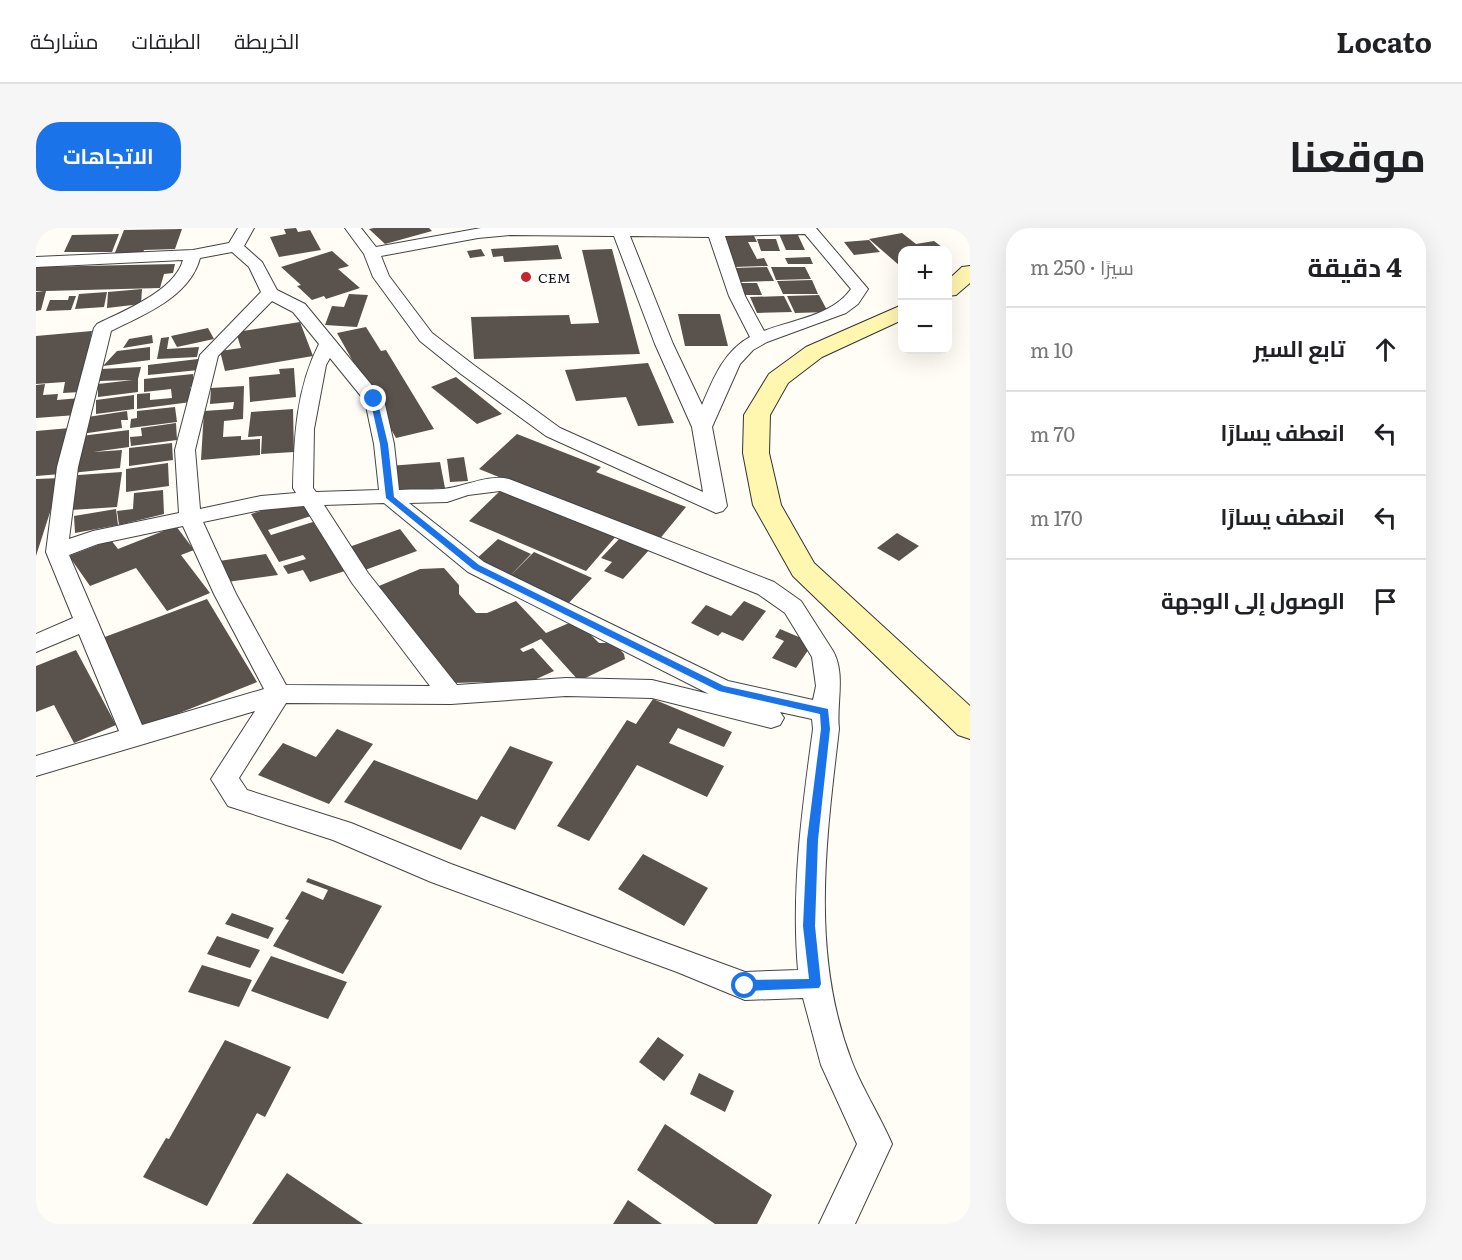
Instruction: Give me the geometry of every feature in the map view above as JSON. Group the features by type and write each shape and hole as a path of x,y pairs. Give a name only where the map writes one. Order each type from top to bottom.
{"main road":[{"path":"952,287 970,272"},
{"path":"898,314 814,352 778,379 757,415 756,453 767,505 803,569 970,726"}],"street":[{"path":"352,228 372,253 381,277 426,337 468,370 554,432 716,506 702,427 664,344 620,230"},
{"path":"372,253 489,232 809,228 860,289 855,300 841,310 760,339 746,347 730,368 702,427"},
{"path":"715,230 737,296 760,339"},
{"path":"36,262 193,255 240,237 270,293 299,308 374,399 384,444 390,498 476,567 722,688 825,720"},
{"path":"134,737 57,552 58,519 78,418 103,328 167,294 192,264 193,255"},
{"path":"270,293 209,355 185,450 190,517 225,594 279,694"},
{"path":"328,343 317,365 304,429 303,488 360,578 451,695"},
{"path":"57,552 93,538 261,503 309,498 447,495 466,489 502,484 766,588 793,607 824,657 828,686 811,872 809,926 815,984 837,1065 876,1144 837,1224"},
{"path":"36,643 87,622"},
{"path":"36,766 279,694 451,695 566,687 652,689 721,707 825,720"},
{"path":"279,694 224,779 238,798 341,831 441,873 686,962 745,986 815,984"}],"building":[{"path":"296,228 298,232 310,230 321,250 279,257 270,237 286,234 284,229"},
{"path":"429,228 432,231 385,244 369,229"},
{"path":"182,229 175,249 144,250 142,255 114,255 124,230"},
{"path":"797,233 805,250 786,250 779,234"},
{"path":"902,233 916,244 934,241 941,246 898,246 898,264 869,239"},
{"path":"119,234 112,252 64,252 72,235"},
{"path":"753,234 757,242 748,242 757,259 764,258 768,266 734,267 719,235"},
{"path":"757,239 776,239 780,251 761,251"},
{"path":"869,240 880,252 854,255 844,242"},
{"path":"558,245 562,259 504,262 503,256 493,257 491,249"},
{"path":"481,249 485,256 470,258 467,251"},
{"path":"612,249 640,354 474,359 471,317 569,315 571,324 599,323 582,250"},
{"path":"332,251 349,266 338,269 360,288 326,299 324,296 312,300 297,286 301,285 281,267"},
{"path":"810,257 813,264 788,264 785,258"},
{"path":"175,264 173,273 164,274 160,288 46,291 41,310 36,311 36,292 44,292 36,291 36,267"},
{"path":"767,267 774,281 741,282 734,268"},
{"path":"771,267 805,267 811,279 776,280"},
{"path":"812,280 818,294 783,294 777,281"},
{"path":"741,283 757,283 762,295 745,295"},
{"path":"142,289 141,304 107,308 108,292"},
{"path":"107,292 104,307 75,309 79,294"},
{"path":"349,294 368,295 357,327 325,325 332,306 344,307"},
{"path":"819,295 828,312 795,313 787,296"},
{"path":"69,296 76,296 71,310 46,311 50,300 68,300"},
{"path":"784,296 792,312 757,313 750,297"},
{"path":"678,314 720,314 728,346 685,346"},
{"path":"300,322 313,356 225,371 220,351 241,348 236,332"},
{"path":"366,327 381,351 386,350 434,429 396,438 337,333"},
{"path":"208,328 214,339 177,347 171,336"},
{"path":"92,331 80,392 63,393 65,382 36,384 36,336"},
{"path":"152,335 153,343 123,348 129,339"},
{"path":"169,337 167,349 199,347 197,357 157,359 161,338"},
{"path":"150,347 150,360 103,366 117,351"},
{"path":"198,359 199,370 148,375 148,365"},
{"path":"648,363 674,423 638,426 626,397 576,401 565,370"},
{"path":"141,367 138,392 98,397 98,384 133,380 98,381 101,369"},
{"path":"294,368 296,397 250,402 249,377 280,374 279,369"},
{"path":"193,374 193,387 190,387 191,402 137,409 137,394 150,393 150,400 172,398 171,389 144,392 144,379"},
{"path":"456,377 502,414 477,424 431,387"},
{"path":"45,384 43,395 58,394 57,400 80,398 76,415 36,418 36,385"},
{"path":"244,386 243,419 224,421 223,437 241,436 241,440 260,439 260,455 201,460 204,411 233,409 234,402 210,404 211,388"},
{"path":"134,395 134,409 96,414 96,400"},
{"path":"175,407 177,422 130,428 131,419 137,418 137,411"},
{"path":"293,409 294,452 261,454 262,436 248,437 251,412"},
{"path":"127,411 128,420 121,420 122,428 81,434 81,418"},
{"path":"176,423 177,440 131,446 130,437 142,436 141,428"},
{"path":"70,428 61,474 36,476 36,431"},
{"path":"129,430 129,447 93,452 122,450 120,468 71,473 81,436"},
{"path":"517,434 601,467 596,472 686,507 658,541 479,469"},
{"path":"172,443 173,460 129,466 129,448"},
{"path":"464,457 468,481 450,482 447,459"},
{"path":"440,462 445,488 392,492 389,466"},
{"path":"168,463 169,486 126,492 126,469"},
{"path":"122,472 117,507 71,510 78,475"},
{"path":"61,478 36,556 36,479"},
{"path":"502,489 617,535 586,571 469,521"},
{"path":"163,490 164,514 119,525 117,511 133,509 134,493"},
{"path":"300,499 311,516 268,530 271,535 313,522 345,571 310,582 303,570 288,574 283,566 306,559 303,555 279,562 251,514"},
{"path":"116,509 118,525 75,533 74,516"},
{"path":"176,526 194,550 181,555 210,593 167,611 136,568 90,586 69,556 111,540 118,549"},
{"path":"400,529 417,551 365,570 349,547"},
{"path":"897,533 919,546 899,561 877,548"},
{"path":"621,537 650,549 623,579 604,571 612,562 601,558"},
{"path":"498,539 531,554 509,577 474,561"},
{"path":"534,552 592,578 567,605 508,578"},
{"path":"266,554 278,575 227,582 219,561"},
{"path":"444,568 459,585 459,594 476,613 487,613 516,601 546,633 576,620 599,643 614,643 624,654 625,659 579,681 541,639 520,649 523,652 533,648 554,671 532,681 451,683 374,588 420,569"},
{"path":"207,599 257,682 142,728 126,694 129,693 102,638"},
{"path":"744,601 766,611 743,641 722,632 718,636 691,623 706,605 731,616"},
{"path":"780,629 813,643 796,668 772,658 784,641 775,637"},
{"path":"76,650 116,725 74,743 54,705 36,712 36,666"},
{"path":"653,699 732,732 724,747 678,728 669,743 724,766 707,797 637,765 589,841 557,826 627,720 636,724"},
{"path":"337,729 373,744 329,804 258,775 283,743 316,757"},
{"path":"510,746 553,762 515,830 481,816 461,850 344,802 374,760 477,800"},
{"path":"643,854 708,888 684,926 618,889"},
{"path":"308,878 382,906 343,974 273,946 289,920 285,919 302,891 323,900 328,890 306,882"},
{"path":"232,913 274,928 268,939 225,924"},
{"path":"217,936 260,950 250,968 207,954"},
{"path":"271,956 347,982 328,1019 251,991"},
{"path":"202,965 252,980 239,1007 188,992"},
{"path":"658,1037 684,1055 664,1081 639,1062"},
{"path":"225,1040 291,1067 265,1117 257,1113 207,1206 143,1177 166,1138 169,1139"},
{"path":"699,1073 734,1091 725,1112 690,1094"},
{"path":"665,1124 772,1195 757,1224 715,1224 637,1170"},
{"path":"287,1173 363,1224 252,1224"},
{"path":"628,1200 662,1224 613,1224"}],"place":[{"name":"CEM","path":"526,277"}],"route":[{"path":"374,399 384,444 390,498 476,567 722,688 824,712 826,729 813,840 809,926 815,984 745,986"}]}
